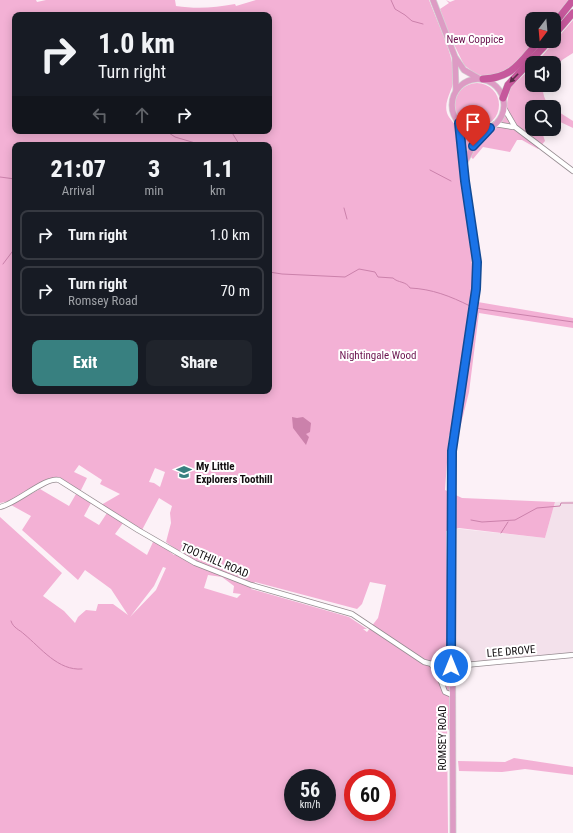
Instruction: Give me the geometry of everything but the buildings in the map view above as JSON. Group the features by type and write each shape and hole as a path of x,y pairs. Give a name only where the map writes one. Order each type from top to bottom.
{"highway":[{"path":"561,15 572,0"},
{"path":"561,28 573,13"},
{"path":"481,79 499,78 508,74 532,48"},
{"path":"503,98 508,85 542,48"}],"main road":[{"path":"433,0 455,58 457,71 456,90 452,107 459,123 476,131 493,126"},
{"path":"455,58 464,70 496,86 503,98 504,108 501,117 473,146 464,166"},
{"path":"456,90 468,80 481,79"},
{"name":"ROMSEY ROAD","path":"453,833 451,666 452,451 476,282 477,262 459,123"}],"street":[{"path":"504,108 515,127"},
{"path":"493,126 508,125 515,127 573,171"},
{"name":"TOOTHILL ROAD","path":"0,507 14,502 52,480 59,480 138,530 195,563 251,585 352,614 410,654 432,665 444,667 451,666"},
{"name":"LEE DROVE","path":"451,666 573,655"},
{"path":"432,665 446,692 452,695"}],"shaded area":[{"path":"292,417 303,417 311,423 310,432 306,434 309,437 306,445 293,428"},
{"path":"573,501 573,655 451,666 451,528 545,538 555,502"}],"green space":[{"name":"Nightingale Wood","path":"0,0 36,0 37,2 46,0 175,0 176,6 198,8 235,4 236,6 256,0 429,0 448,47 453,66 454,80 446,108 448,115 457,129 461,149 474,257 474,286 472,301 573,318 573,328 479,313 469,392 460,428 449,435 445,490 462,498 555,502 545,538 459,528 446,531 450,732 447,727 448,833 0,833 0,517 62,573 43,596 64,611 75,623 78,617 86,610 96,611 98,604 113,604 128,615 111,589 85,570 78,580 22,530 31,516 11,505 40,489 69,506 76,494 91,503 84,516 99,525 107,513 123,523 115,534 147,555 153,542 157,542 174,555 181,553 166,542 171,523 170,513 172,506 159,498 142,530 101,505 120,494 100,484 102,480 79,465 74,472 87,478 80,492 56,478 10,501 0,503","holes":["155,468 165,472 160,487 149,482","163,567 166,568 156,590 130,617 154,586","208,575 222,577 234,586 233,593 241,594 237,598 204,588","255,582 357,609 362,604 370,582 386,585 378,618 367,632 363,629 367,629 349,617 251,589"]},
{"name":"New Coppice","path":"446,0 450,2 455,0 570,0 560,12 525,12 525,48 529,48 506,73 483,76 477,75 464,65 447,30 440,9 449,3"},
{"path":"573,20 573,53 561,61 561,56 542,56 549,48 561,48 561,34"},
{"path":"525,74 525,92 543,92 546,100 525,100 525,136 543,136 545,141 538,149 522,140 517,140 510,152 483,147 473,159 470,156 479,141 497,127 504,118 510,88"},
{"path":"477,83 489,87 495,93 499,105 495,117 489,123 477,127 465,123 459,117 455,105 459,93 465,87"},
{"path":"561,113 573,121 573,128 561,122"},
{"path":"462,128 472,132 482,133 466,154"},
{"path":"514,758 573,767 573,775 525,769 502,772 459,771 458,761 505,762"}],"waterway":[{"path":"391,0 395,9 412,21 423,24"},
{"path":"170,134 175,137 192,142"},
{"path":"233,134 238,142"},
{"path":"430,170 451,181"},
{"path":"0,177 12,179"},
{"path":"344,208 347,219"},
{"path":"3,264 12,252"},
{"path":"272,272 345,277 359,269 375,272 378,277 393,278 406,284 410,288 441,294 470,306"},
{"path":"475,308 573,322"},
{"path":"471,520 482,522 515,520 537,508 560,506 561,503 573,503"},
{"path":"501,533 508,522"},
{"path":"11,621 15,627 50,658 73,669 82,669"}],"place":[{"name":"My Little Explorers Toothill","path":"184,472"}],"route":[{"path":"451,666 452,451 476,289 477,262 465,181 463,147 459,123 462,126 476,131 490,128 473,146"}]}
